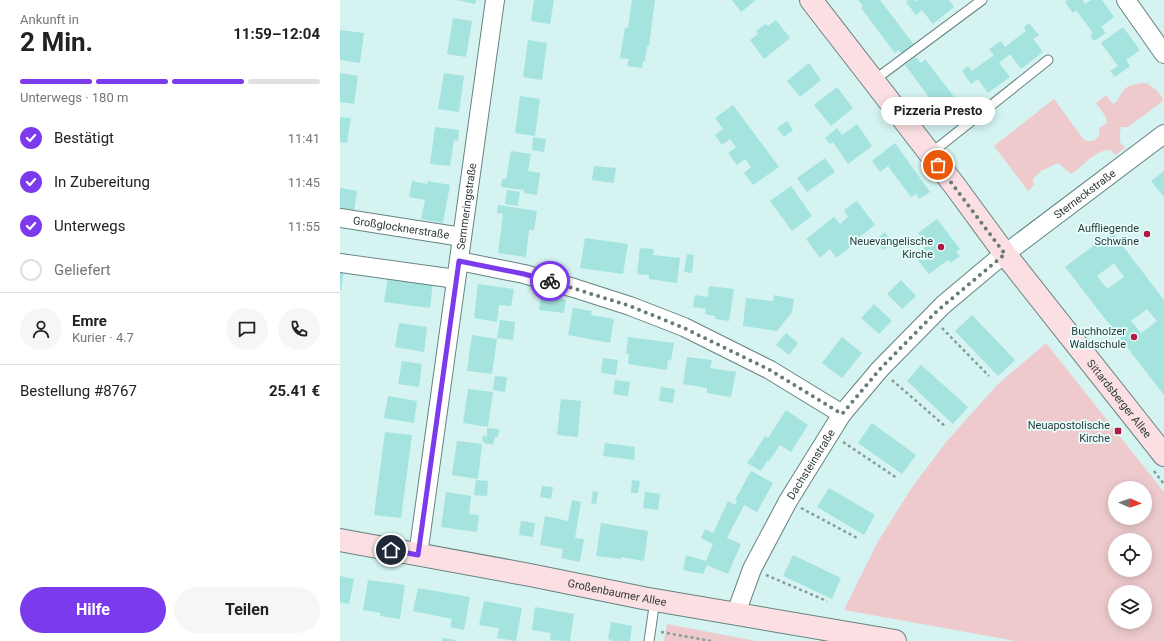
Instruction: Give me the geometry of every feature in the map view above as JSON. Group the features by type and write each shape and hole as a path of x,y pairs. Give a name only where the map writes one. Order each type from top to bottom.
{"main road":[{"name":"Sittardsberger Allee","path":"811,0 1005,254 1164,455"},
{"name":"Großenbaumer Allee","path":"340,540 655,600 896,641"}],"street":[{"name":"Semmeringstraße","path":"418,555 495,0"},
{"path":"1126,0 1164,54"},
{"name":"Sterneckstraße","path":"1005,254 1164,134"},
{"name":"Großglocknerstraße","path":"340,218 462,237"},
{"name":"Dachsteinstraße","path":"736,613 752,569 788,501 842,414 880,369 943,305 1005,254"},
{"path":"459,261 524,274 630,306 677,325 770,370 842,414"},
{"path":"340,263 456,279"}],"lane":[{"path":"873,81 982,0"},
{"path":"930,154 1048,60"},
{"path":"649,641 655,600"}],"path":[{"path":"931,317 990,376"},
{"path":"880,369 946,427"},
{"path":"830,433 897,478"},
{"path":"788,501 859,540"},
{"path":"752,569 827,601"},
{"path":"650,630 711,641"}],"shaded area":[{"path":"1146,83 1159,93 1163,101 1128,127 1121,127 1120,142 1125,148 1115,155 1111,150 1100,152 1071,174 1058,163 1041,171 1033,179 1034,185 1028,191 994,146 1054,99 1084,140 1094,141 1099,135 1099,128 1107,123 1106,117 1096,103 1106,95 1113,104 1128,86"},
{"path":"1046,343 1164,492 1164,641 1016,641 844,610 877,543 913,486 947,441 997,385"},
{"path":"667,624 756,641 664,641"}],"building":[{"path":"456,0 476,0 475,4"},
{"path":"534,0 554,0 550,24 531,21"},
{"path":"632,0 655,0 649,46 647,46 645,61 643,61 642,68 627,66 629,59 620,58 625,28 628,28"},
{"path":"732,0 756,0 741,12"},
{"path":"858,0 880,0 915,46 903,55 899,50 895,53 861,8 863,6"},
{"path":"909,0 915,0 916,2 919,0 949,0 954,7 933,24 922,10 916,15 906,2"},
{"path":"1067,0 1082,0 1085,4 1091,0 1102,0 1114,17 1101,27 1106,33 1094,41 1090,35 1093,33 1076,10 1073,13 1065,2"},
{"path":"453,18 472,21 466,57 447,54"},
{"path":"776,20 790,38 764,59 750,40 758,34 756,31 766,24 768,26"},
{"path":"1029,23 1039,35 1033,39 1043,52 1021,69 1010,54 999,63 1010,77 988,93 978,79 971,84 962,71 968,66 972,71 994,55 989,49 1001,41 1005,47 1026,31 1024,27"},
{"path":"1123,27 1140,50 1126,60 1130,66 1115,77 1110,71 1118,66 1101,43"},
{"path":"340,30 364,33 360,63 340,60"},
{"path":"528,40 547,43 542,80 523,77"},
{"path":"916,57 921,63 925,59 968,115 955,124 947,114 943,116 905,65"},
{"path":"809,63 821,80 800,97 787,81"},
{"path":"340,73 358,76 354,104 340,102"},
{"path":"444,73 464,76 459,112 438,109"},
{"path":"837,87 853,108 831,126 814,105"},
{"path":"520,96 540,99 535,136 515,133"},
{"path":"733,105 779,167 753,185 744,173 751,167 745,159 737,165 728,153 736,147 730,139 722,145 715,135 723,129 715,118"},
{"path":"340,117 351,118 347,143 340,142"},
{"path":"787,121 793,130 784,137 777,128"},
{"path":"857,124 872,146 848,164 833,142 830,144 825,138 837,128 842,135"},
{"path":"435,127 459,130 458,141 454,140 450,166 430,164"},
{"path":"533,137 546,139 544,152 532,150"},
{"path":"895,143 930,192 919,199 916,194 911,197 888,166 880,172 872,161"},
{"path":"511,151 531,154 528,171 540,173 537,195 524,193 524,190 501,187 502,179 506,179"},
{"path":"825,158 835,172 807,192 797,178"},
{"path":"594,166 616,168 614,183 592,180"},
{"path":"1164,171 1164,197 1151,181"},
{"path":"412,181 427,184 428,181 450,185 443,223 421,219 425,200 409,197"},
{"path":"791,186 812,216 792,231 770,201"},
{"path":"340,188 357,191 354,212 340,210"},
{"path":"507,190 520,192 518,206 505,204"},
{"path":"857,201 875,225 853,242 854,244 836,258 830,249 820,258 806,239 834,217 840,224 848,217 844,210"},
{"path":"498,205 537,211 534,230 529,230 526,257 498,253 503,214 497,213"},
{"name":"Neuevangelische Kirche","path":"937,219 960,249 956,252 960,256 951,263 948,260 929,274 914,255 927,245 918,233"},
{"path":"885,232 893,243 883,250 875,240"},
{"path":"1112,232 1164,300 1164,395 1065,267","holes":["1114,263 1124,277 1107,289 1097,276","1147,309 1157,321 1141,333 1131,321"]},
{"path":"585,238 628,244 623,274 580,268"},
{"path":"640,248 654,249 653,255 680,258 677,283 649,279 649,275 637,274"},
{"path":"687,254 694,255 692,273 684,272"},
{"path":"340,270 344,270 341,290 340,290"},
{"path":"388,276 433,283 430,308 384,302"},
{"path":"901,280 916,296 902,309 887,294"},
{"path":"478,284 514,289 511,306 499,305 497,322 474,318"},
{"path":"709,286 734,289 729,321 715,319 715,316 705,314 706,309 693,307 695,295 708,297"},
{"path":"774,295 794,299 792,312 777,331 743,326 746,298 773,301"},
{"path":"541,296 566,300 564,313 539,310"},
{"path":"874,304 892,321 879,334 861,318"},
{"path":"573,308 592,311 591,315 614,319 610,343 568,335"},
{"path":"972,315 1015,360 998,376 955,331"},
{"path":"500,320 515,322 513,340 497,338"},
{"path":"399,323 427,327 424,352 395,347"},
{"path":"786,333 798,343 789,355 776,345"},
{"path":"472,335 497,339 492,374 467,371"},
{"path":"628,337 674,343 671,361 668,360 667,370 628,364 629,354 626,354"},
{"path":"842,337 862,353 842,378 822,363"},
{"path":"687,357 712,360 710,368 736,372 731,397 707,393 707,388 683,384"},
{"path":"603,358 618,360 616,375 601,373"},
{"path":"402,361 422,364 419,387 398,384"},
{"path":"921,365 968,407 953,424 907,381"},
{"path":"495,376 507,377 505,392 493,390"},
{"path":"615,380 630,382 628,396 613,394"},
{"path":"661,387 675,389 673,403 659,401"},
{"path":"468,389 493,392 488,427 463,423"},
{"path":"388,396 417,401 414,423 384,418"},
{"path":"561,399 581,401 578,437 557,435"},
{"path":"786,410 808,425 791,452 780,445 761,471 747,463 751,457 758,461 752,457 765,436 768,438"},
{"path":"872,423 916,455 902,474 858,443"},
{"path":"487,428 499,429 498,437 495,437 493,445 482,441 483,435 487,436"},
{"path":"385,432 412,435 401,518 374,515"},
{"path":"457,441 482,444 478,479 452,475"},
{"path":"605,443 635,447 634,460 603,456"},
{"path":"751,471 773,483 757,512 744,505 727,538 741,544 728,574 707,565 703,574 683,570 686,555 706,561 713,544 701,538 705,529 713,533 728,501 735,505 737,501 735,500"},
{"path":"476,480 488,481 487,496 474,495"},
{"path":"632,480 640,481 638,493 631,493"},
{"path":"542,486 553,487 551,499 540,497"},
{"path":"829,488 875,515 864,535 817,507"},
{"path":"593,491 598,492 596,504 591,503"},
{"path":"446,492 471,496 469,514 479,515 477,532 441,527"},
{"path":"645,492 660,494 658,510 643,508"},
{"path":"572,500 581,502 575,538 584,539 580,562 561,558 563,549 540,545 545,516 568,521"},
{"path":"521,521 535,523 533,537 519,535"},
{"path":"601,523 648,531 644,561 621,557 621,559 596,556"},
{"path":"793,555 841,578 832,599 783,576"},
{"path":"340,576 354,579 349,604 340,602"},
{"path":"368,580 405,585 400,619 380,616 381,613 363,610"},
{"path":"418,588 470,597 464,630 450,627 452,619 413,611"},
{"path":"484,601 522,608 516,641 497,638 499,628 479,625"},
{"path":"535,607 574,614 570,641 550,640 551,633 532,630"},
{"path":"611,622 632,626 630,641 611,641 612,640 608,639"},
{"path":"442,638 456,640 456,641 442,641"}],"way so far":[{"path":"550,281 630,306 684,328 770,370 842,414 880,369 943,305 1005,254 938,165"}],"place":[{"name":"Pizzeria Presto","path":"938,165"},
{"name":"Auffliegende Schwäne","path":"1147,234"},
{"name":"Neuevangelische Kirche","path":"941,247"},
{"name":"Buchholzer Waldschule","path":"1134,337"},
{"name":"Neuapostolische Kirche","path":"1118,431"}],"route":[{"path":"391,550 418,555 459,261 524,274 550,281"}]}
